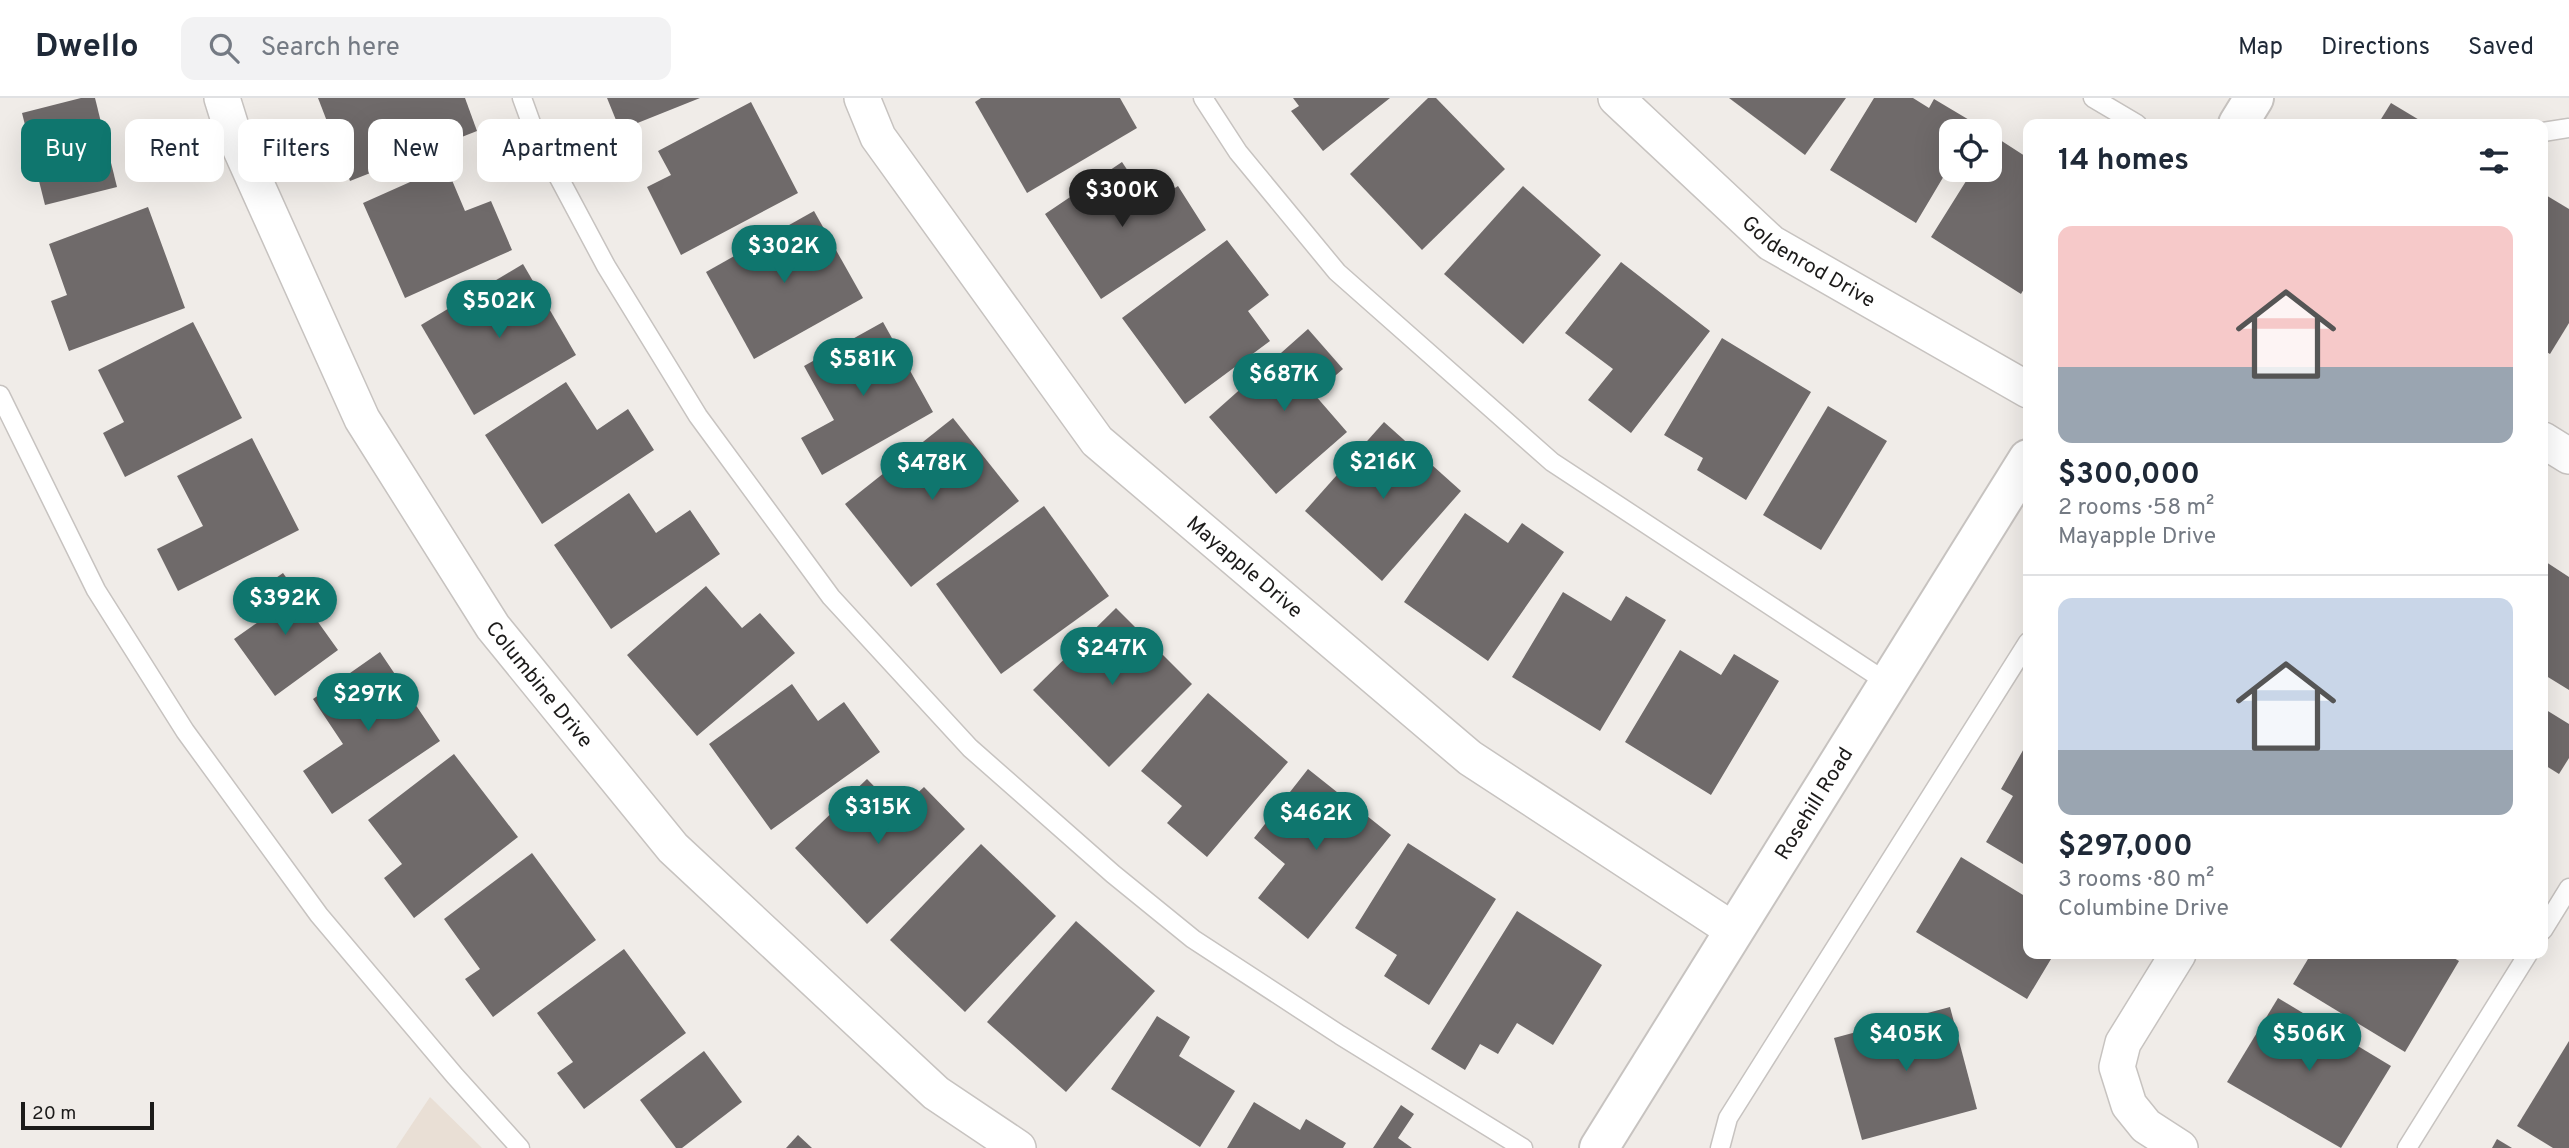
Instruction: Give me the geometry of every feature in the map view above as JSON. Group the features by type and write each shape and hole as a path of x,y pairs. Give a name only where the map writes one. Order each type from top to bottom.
{"street":[{"name":"Columbine Drive","path":"222,98 232,130 362,419 493,627 673,848 936,1093 1018,1148"},
{"name":"Mayapple Drive","path":"862,98 878,137 1097,441 1470,758 1733,930"},
{"name":"Goldenrod Drive","path":"1616,98 1771,243 2023,387"},
{"path":"2241,119 2254,98"},
{"path":"2548,443 2569,456"},
{"name":"Rosehill Road","path":"1598,1148 2023,468"},
{"path":"2175,959 2123,1043 2117,1067 2129,1105 2146,1126 2180,1148"}],"lane":[{"path":"522,98 534,131 606,265 698,416 831,597 970,748 1113,874 1193,939 1340,1035 1523,1148"},
{"path":"1203,98 1238,152 1337,272 1541,453 1888,683"},
{"path":"2094,98 2129,119"},
{"path":"2548,131 2569,128"},
{"path":"0,395 96,590 185,731 319,915 455,1076 520,1148"},
{"path":"1720,1148 1728,1118 2023,650"},
{"path":"2548,922 2569,888"},
{"path":"2407,1148 2525,959"}],"shaded area":[{"path":"430,1097 482,1148 396,1148"}],"building":[{"path":"81,98 95,98 100,119 24,119 22,113"},
{"path":"318,98 465,98 477,131 463,137 463,119 368,119 368,174 354,179 354,119 326,119"},
{"path":"607,98 700,98 642,121 642,119 616,119"},
{"path":"981,98 1120,98 1137,128 1027,193 975,102"},
{"path":"1293,98 1390,98 1323,151 1291,111 1299,106"},
{"path":"1428,98 1436,98 1505,169 1422,250 1350,174"},
{"path":"1729,98 1846,98 1805,155"},
{"path":"1874,98 1913,98 1929,108 1934,99 1968,119 1939,119 1940,182 1916,223 1830,170"},
{"path":"751,102 798,193 681,255 647,187 671,175 658,151"},
{"path":"2391,103 2418,119 2381,119"},
{"path":"2002,141 2023,155 2021,294 1931,237 1965,182 2002,182"},
{"path":"1122,162 1150,204 1178,186 1206,230 1101,299 1045,214"},
{"path":"111,163 117,187 45,205 39,182 111,182"},
{"path":"410,182 453,182 465,211 491,201 512,250 405,298 363,203"},
{"path":"1523,186 1601,255 1523,344 1444,274"},
{"path":"2548,196 2569,209 2569,323 2550,354"},
{"path":"148,207 185,308 69,351 51,301 67,295 49,244"},
{"path":"814,211 863,298 754,359 706,272"},
{"path":"1227,240 1269,295 1248,311 1270,341 1185,404 1122,318"},
{"path":"1621,262 1710,331 1631,433 1588,400 1613,369 1565,333"},
{"path":"523,264 576,355 474,415 421,325"},
{"path":"193,322 242,418 125,477 103,433 124,422 98,370"},
{"path":"883,322 933,412 822,475 801,438 834,420 804,366"},
{"path":"1308,329 1343,369 1314,394 1347,432 1276,494 1209,417"},
{"path":"1722,338 1811,392 1746,500 1697,470 1703,458 1664,435"},
{"path":"566,382 597,430 628,409 654,450 542,524 485,435"},
{"path":"1828,406 1887,441 1821,550 1763,515"},
{"path":"953,418 1019,501 911,587 845,504"},
{"path":"1384,422 1461,491 1382,581 1305,511"},
{"path":"252,438 299,530 178,591 157,549 203,526 177,476"},
{"path":"629,493 656,533 690,510 720,554 611,629 554,545"},
{"path":"1044,506 1109,596 1001,674 936,584"},
{"path":"1465,513 1508,543 1522,523 1564,552 1488,661 1404,602"},
{"path":"2548,563 2569,577 2569,690 2548,677"},
{"path":"283,573 338,650 275,696 234,639 268,615 253,594"},
{"path":"706,586 742,628 760,613 795,653 697,736 627,655"},
{"path":"1563,592 1611,621 1626,596 1666,620 1600,731 1512,677"},
{"path":"1116,608 1192,684 1109,767 1033,690"},
{"path":"1680,650 1721,675 1734,654 1779,681 1711,795 1625,742"},
{"path":"380,652 440,741 332,814 303,771 343,744 313,699"},
{"path":"792,684 818,721 844,702 880,752 771,830 709,744"},
{"path":"1208,693 1288,762 1207,857 1167,823 1182,806 1141,771"},
{"path":"2548,711 2569,724 2569,758 2559,774 2548,767"},
{"path":"2023,750 2023,864 1986,842 2013,796 2001,789"},
{"path":"454,754 518,837 414,918 384,878 402,864 368,820"},
{"path":"1308,769 1391,835 1308,939 1258,898 1285,864 1254,838"},
{"path":"867,779 898,811 924,787 965,829 867,924 795,848"},
{"path":"1408,843 1496,899 1429,1005 1384,976 1397,955 1355,928"},
{"path":"981,844 1056,916 965,1012 890,940"},
{"path":"532,853 596,940 493,1017 465,979 480,969 444,919"},
{"path":"1961,857 2023,895 2023,959 2051,959 2027,999 1916,932"},
{"path":"1517,911 1602,965 1553,1045 1517,1023 1498,1054 1480,1044 1465,1070 1431,1049"},
{"path":"1076,921 1155,991 1066,1092 987,1022"},
{"path":"624,949 686,1033 584,1109 557,1073 573,1062 537,1013"},
{"path":"2308,959 2459,961 2405,1052 2293,984"},
{"path":"2278,998 2391,1066 2341,1148 2227,1082"},
{"path":"1950,1007 1977,1109 1862,1140 1834,1038"},
{"path":"1157,1016 1190,1037 1179,1056 1235,1091 1200,1147 1111,1089"},
{"path":"2569,1041 2569,1148 2553,1148 2517,1126"},
{"path":"704,1051 742,1102 682,1148 676,1148 640,1100"},
{"path":"1254,1102 1300,1130 1306,1119 1346,1143 1343,1148 1227,1148"},
{"path":"1401,1105 1414,1114 1398,1138 1412,1148 1373,1148"},
{"path":"798,1135 812,1148 786,1148"},
{"path":"2497,1139 2512,1148 2492,1148"}]}
